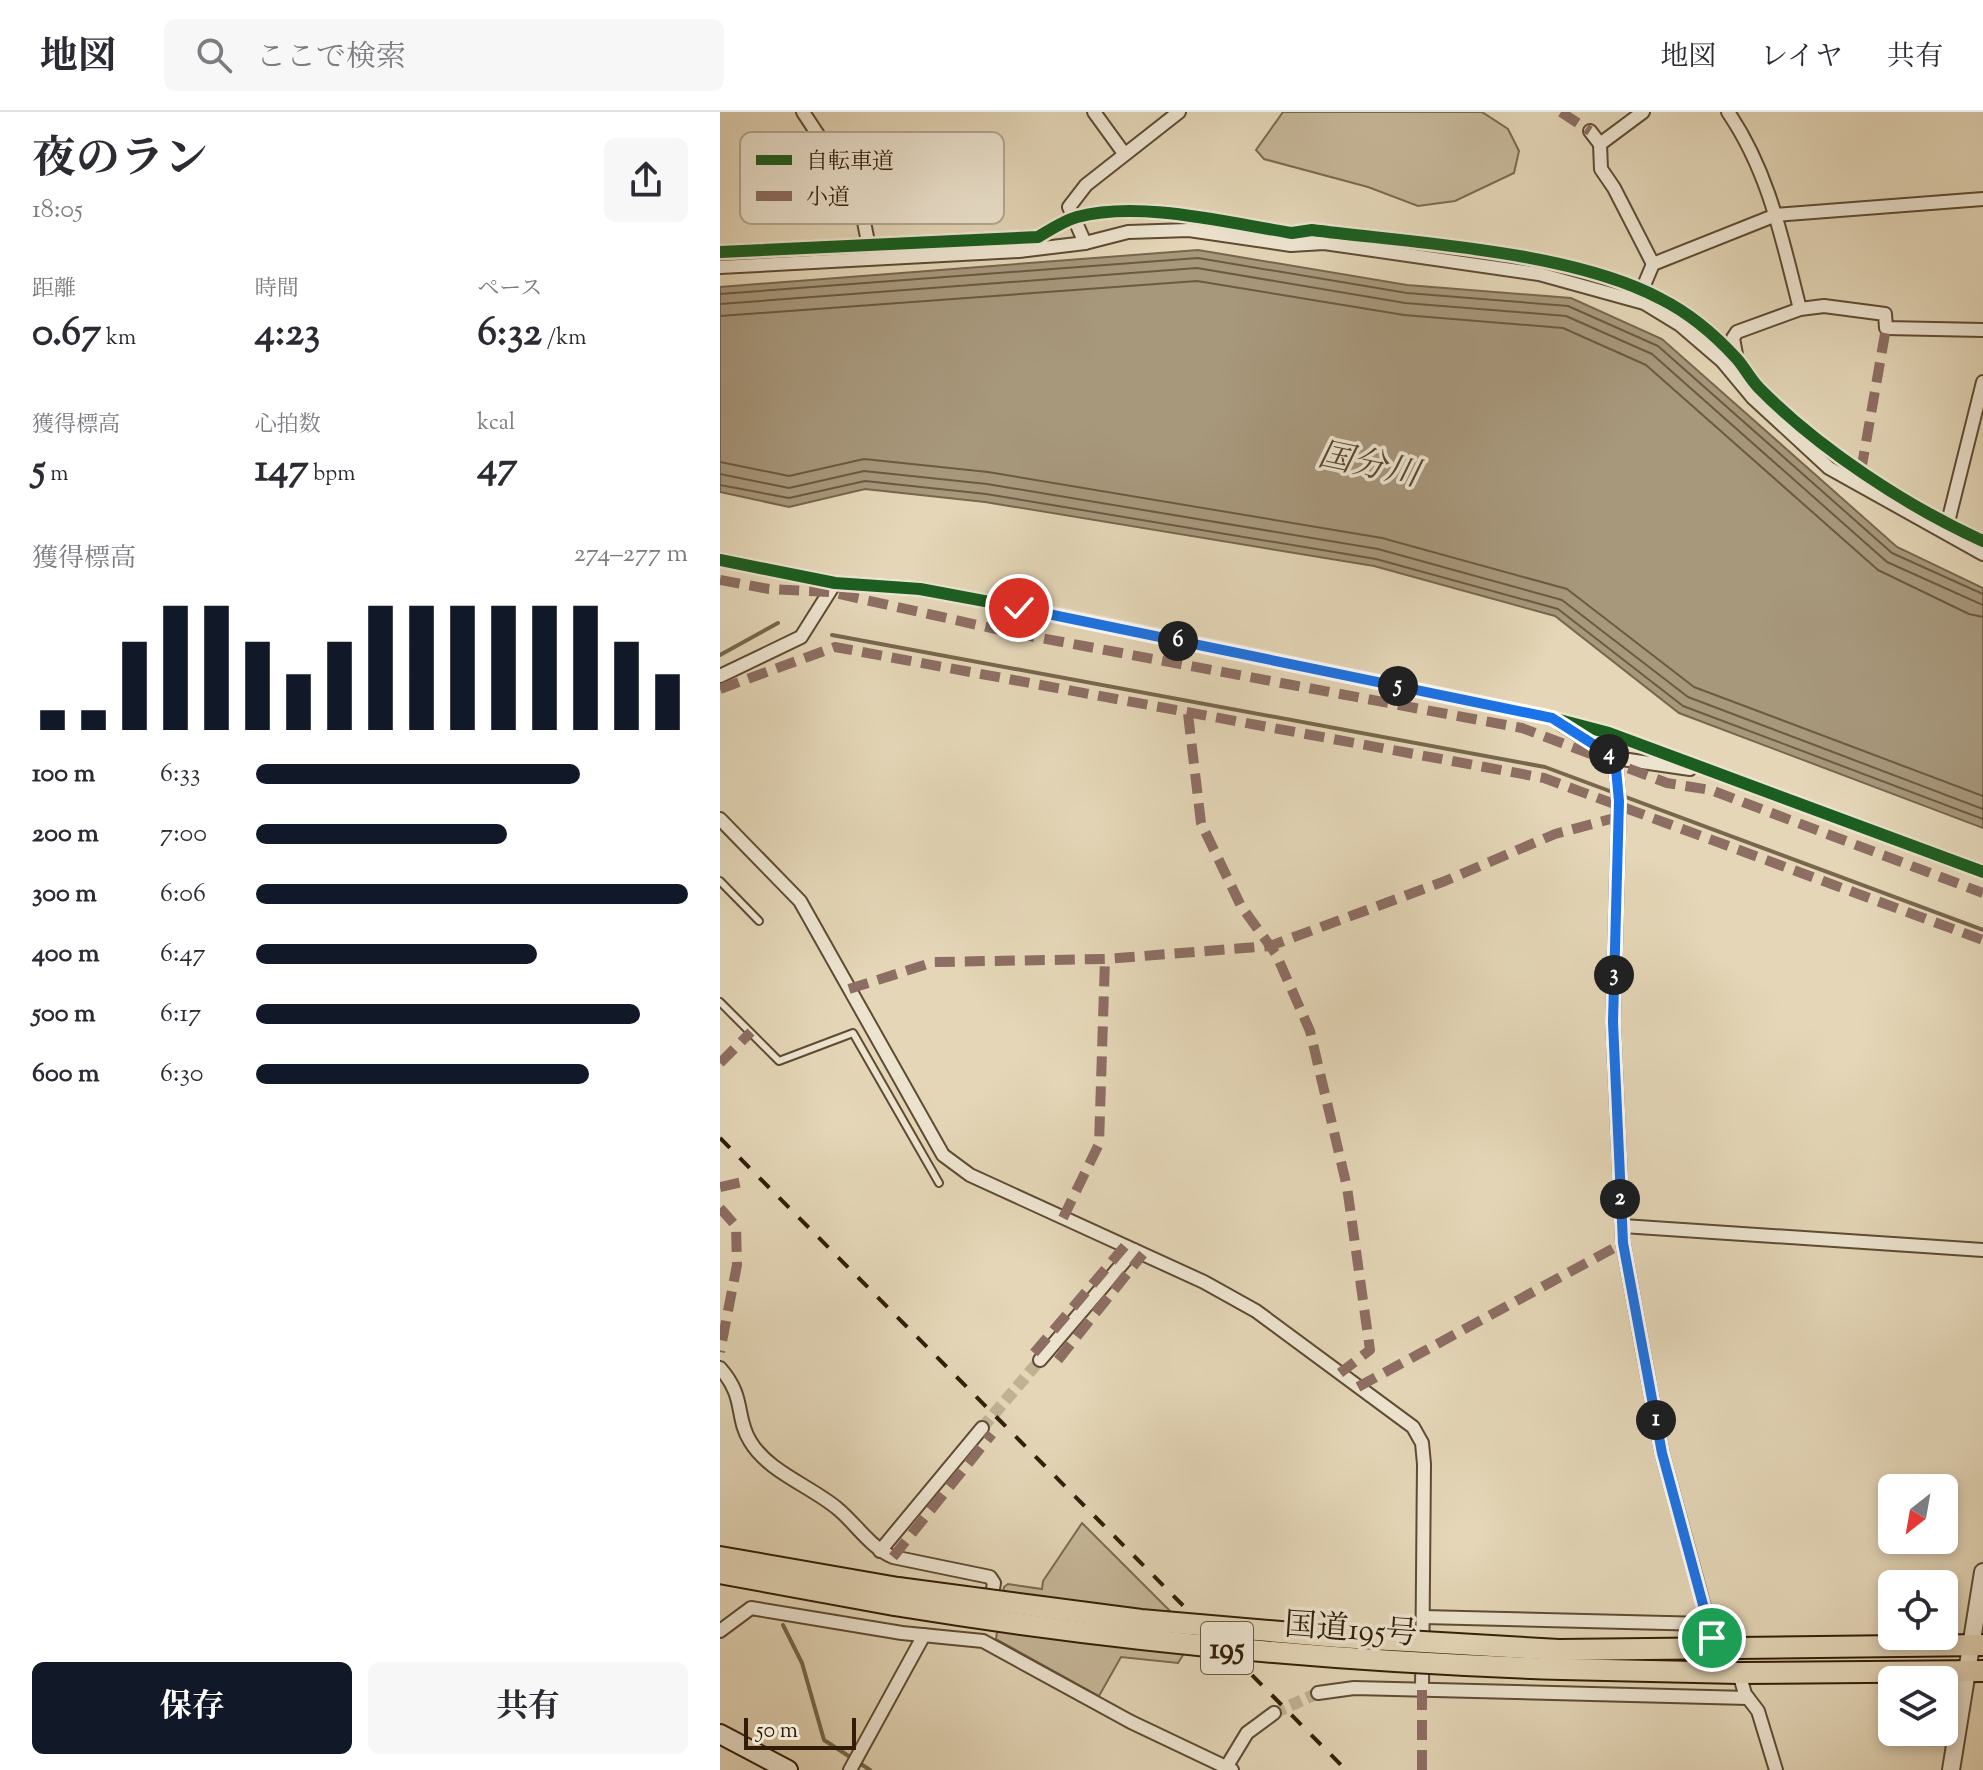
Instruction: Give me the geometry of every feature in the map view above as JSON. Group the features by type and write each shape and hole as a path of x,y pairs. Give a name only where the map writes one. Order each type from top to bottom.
{"highway":[{"name":"国道195号","path":"720,1557 896,1596"},
{"name":"国道195号","path":"720,1573 896,1596 1560,1660 1739,1673 1975,1672"},
{"name":"国道195号","path":"1560,1660 1716,1651 1978,1646"}],"main road":[{"path":"720,1734 788,1770"}],"street":[{"path":"803,112 816,132"},
{"path":"1094,112 1123,152"},
{"path":"1085,243 1069,207 1123,152 1179,112"},
{"path":"1600,144 1643,112"},
{"path":"1728,112 1750,144 1769,189 1800,309"},
{"path":"1590,131 1600,144 1601,169 1622,201 1653,264"},
{"path":"1642,290 1653,264 1776,215 1983,199"},
{"path":"720,252 1038,237 1074,218 1101,212 1163,214 1292,233 1312,230 1563,266 1663,299 1708,331 1737,360 1757,387 1849,464 1948,522 1983,554"},
{"path":"864,224 869,247"},
{"path":"720,267 927,258 1085,243 1128,232 1189,230 1291,245 1324,243 1539,274 1644,303 1680,325 1722,361 1752,397 1829,468 1968,540 1983,541"},
{"path":"1737,360 1733,338 1737,332 1800,309 1824,306 1885,314 1886,328 1983,330"},
{"path":"1948,522 1983,382"},
{"path":"720,560 835,583 920,589 1049,613 1552,718 1609,733 1983,872"},
{"path":"720,676 801,637 835,583"},
{"path":"1552,718 1615,758 1714,773"},
{"path":"1615,758 1619,801 1613,1022 1623,1243 1662,1453 1716,1651"},
{"path":"720,819 800,901 943,1155 970,1175 1204,1282 1256,1311 1413,1427 1422,1443 1424,1464 1422,1690"},
{"path":"1623,1226 1983,1250"},
{"path":"1040,1360 1134,1250"},
{"path":"720,1368 732,1381 741,1404 748,1439 764,1459 838,1509 880,1551 893,1557 990,1577 994,1583 983,1641"},
{"path":"880,1551 982,1428"},
{"path":"1951,1770 1975,1672 1983,1572"},
{"path":"720,1631 751,1608 983,1641 1131,1722 1230,1768 1247,1733 1274,1713"},
{"path":"1423,1617 1707,1624"},
{"path":"850,1770 924,1635"},
{"path":"1739,1673 1748,1698 1758,1711 1776,1770"},
{"path":"1318,1693 1337,1688 1748,1698"}],"lane":[{"path":"720,881 759,921"},
{"path":"720,1002 779,1061 853,1033 939,1183"}],"shaded area":[{"path":"1283,112 1482,112 1508,129 1519,151 1514,173 1455,201 1418,206 1368,187 1264,159 1256,150"},
{"path":"1082,1523 1195,1636 1178,1663 1121,1657 1099,1696 996,1639 1004,1587 1008,1584 1042,1589 1043,1581"}],"water":[{"name":"国分川","path":"1198,250 1407,285 1571,298 1662,339 1897,547 1983,588 1983,828 1679,713 1555,616 1374,566 985,502 865,489 789,507 720,492 720,287"}],"waterway":[{"path":"720,655 778,623"},
{"path":"832,635 1545,767 1983,930"},
{"path":"783,1625 802,1663 824,1740 870,1770"}],"tunnel":[{"path":"982,1428 1040,1360"},
{"path":"1274,1713 1318,1693"}],"railway":[{"path":"720,1138 1346,1770"}],"marked path":[{"path":"1561,112 1590,131"},
{"path":"1861,471 1886,328"},
{"path":"720,580 769,589 830,592 1009,632 1522,728 1667,783 1711,790 1983,893"},
{"path":"720,689 835,647 1544,778 1983,940"},
{"path":"1188,714 1201,823 1241,906 1276,954 1310,1031 1347,1187 1370,1350 1340,1373"},
{"path":"849,989 934,962 1105,959 1270,946 1445,881 1555,834 1618,817"},
{"path":"1063,1218 1099,1144 1105,959"},
{"path":"720,1063 751,1032"},
{"path":"720,1187 747,1181"},
{"path":"720,1208 736,1226 737,1265 720,1352"},
{"path":"1358,1387 1623,1243"},
{"path":"1034,1353 1125,1246"},
{"path":"1058,1360 1143,1254"},
{"path":"893,1557 992,1434"},
{"path":"1422,1690 1422,1770"}],"cycle path":[{"path":"720,252 1038,237 1077,217 1128,211 1184,215 1292,233 1312,230 1491,251 1583,270 1625,283 1682,311 1729,350 1756,385 1782,410 1836,454 1924,511 1983,541"},
{"path":"720,560 835,583 920,589 1049,613 1552,718 1609,733 1983,872"}],"route":[{"path":"1019,608 1552,718 1615,758 1619,801 1613,1022 1623,1243 1662,1453 1712,1638"}]}
